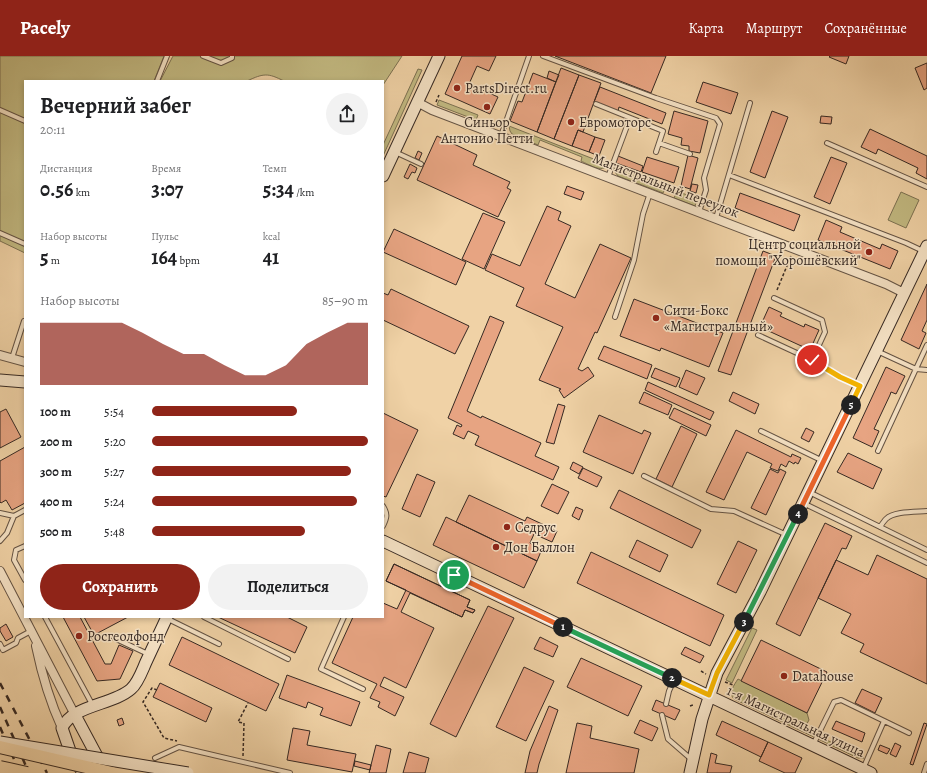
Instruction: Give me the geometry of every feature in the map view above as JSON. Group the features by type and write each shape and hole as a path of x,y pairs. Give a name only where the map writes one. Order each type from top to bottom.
{"main road":[{"path":"0,747 112,773"},
{"path":"0,767 27,773"}],"street":[{"path":"384,174 439,56"},
{"name":"Магистральный переулок","path":"417,102 432,110 716,218 886,284 904,293"},
{"path":"690,773 709,695 724,657 760,592 926,250"},
{"path":"0,355 24,362"},
{"path":"0,380 24,382"},
{"name":"1-я Магистральная улица","path":"384,541 867,771"},
{"path":"0,571 24,616"},
{"path":"25,618 106,773"},
{"path":"62,728 65,722 75,715 132,689 166,618"},
{"path":"33,633 52,707 62,728 70,751 82,773"},
{"path":"0,742 188,773"}],"lane":[{"path":"157,80 168,56"},
{"path":"203,56 221,63 232,58 232,56"},
{"path":"501,136 529,56"},
{"path":"543,56 656,98 716,118 720,124 704,178 706,190 699,212"},
{"path":"716,218 750,103"},
{"path":"596,104 663,131 656,152"},
{"path":"0,110 24,121"},
{"path":"608,177 630,118"},
{"path":"659,143 690,154"},
{"path":"827,143 927,187"},
{"path":"395,152 421,164"},
{"path":"729,175 926,250"},
{"path":"614,317 634,260 643,214 650,193"},
{"path":"0,233 24,244"},
{"path":"774,298 822,320 825,332 812,360"},
{"path":"12,358 24,321"},
{"path":"758,334 812,360 840,377 860,386"},
{"path":"878,451 927,345"},
{"path":"877,351 916,369 927,370"},
{"path":"761,432 823,462"},
{"path":"644,476 711,509 734,511 788,535"},
{"path":"808,492 927,550"},
{"path":"803,503 927,563"},
{"path":"384,508 387,517 384,524"},
{"path":"0,541 7,533 14,516 24,511"},
{"path":"880,527 890,516 927,511"},
{"path":"0,513 14,516"},
{"path":"24,546 16,550 14,560 24,578"},
{"path":"46,618 93,706"},
{"path":"166,618 219,644"},
{"path":"206,618 288,659"},
{"path":"344,618 321,669 363,689"},
{"path":"0,644 3,650 16,643 18,638 33,633"},
{"path":"114,638 149,655"},
{"path":"666,704 674,679"},
{"path":"813,746 834,702 841,700 908,733"},
{"path":"662,715 668,739 693,760"},
{"path":"867,771 884,721"},
{"path":"155,758 179,747 273,771 290,773"},
{"path":"924,773 927,764"}],"path":[{"path":"435,104 439,95"},
{"path":"777,290 791,256"},
{"path":"701,671 706,674"},
{"path":"725,682 733,685"},
{"path":"157,690 152,688 143,702 164,738 178,741"},
{"path":"248,703 238,722 244,724 243,756 249,758"}],"shaded area":[{"path":"0,56 164,56 154,80 24,80 24,253 0,241"},
{"path":"173,56 402,56 384,83 384,80 282,80 270,75 262,75 249,80 161,80"},
{"path":"418,69 422,70 384,154 384,143"},
{"path":"439,100 478,115 476,120 437,105"},
{"path":"509,126 609,165 599,168 581,161 582,157 540,140 538,145 512,134"},
{"path":"614,167 666,187 663,193 618,176"},
{"path":"677,191 697,199 695,206 674,198"},
{"path":"901,192 919,200 906,228 888,220"},
{"path":"752,628 757,630 732,683 726,680"},
{"path":"738,679 807,713 809,720 804,729 864,758 858,758 734,699 732,697 733,686"}],"building":[{"path":"462,56 496,56 489,71 477,66 469,84 498,97 490,114 445,94"},
{"path":"555,56 666,56 651,93"},
{"path":"849,56 846,64 829,57"},
{"path":"927,63 927,88 924,90 915,68"},
{"path":"561,68 579,75 554,139 537,132"},
{"path":"549,71 559,75 556,82 547,78"},
{"path":"533,73 556,82 537,132 510,121 518,101 522,102"},
{"path":"579,75 601,83 583,132 578,130 572,146 554,139"},
{"path":"703,82 738,93 731,114 696,102"},
{"path":"600,87 666,113 662,124 619,107 618,111 594,102"},
{"path":"674,111 708,121 700,153 689,151 689,146 681,145 682,138 668,134"},
{"path":"772,111 788,117 765,178 750,172"},
{"path":"821,116 832,117 831,124 820,123"},
{"path":"870,129 927,156 927,179 916,173 918,168 878,149 876,154 861,147"},
{"path":"578,130 595,137 589,152 572,146"},
{"path":"437,136 477,155 473,165 510,182 507,188 511,190 498,217 417,180"},
{"path":"595,137 605,140 599,156 589,152"},
{"path":"418,151 422,153 419,160 415,158"},
{"path":"688,155 698,158 690,189 681,186"},
{"path":"618,156 643,166 641,172 616,163"},
{"path":"647,157 679,167 674,183 642,172"},
{"path":"831,157 847,163 830,204 814,197"},
{"path":"410,164 417,168 415,173 412,172 408,179 404,177"},
{"path":"692,184 698,185 696,193 690,191"},
{"path":"567,186 584,192 581,200 564,194"},
{"path":"740,193 800,215 794,231 735,208"},
{"path":"547,206 561,212 558,220 571,226 545,284 575,298 600,244 631,258 597,333 595,332 578,369 582,371 588,367 594,376 564,398 559,390 561,389 539,380 563,327 516,306 524,288 485,270 492,254 520,266"},
{"path":"483,213 505,222 484,269 462,259"},
{"path":"826,220 842,227 840,232 880,249 882,244 898,251 890,269 818,240"},
{"path":"394,229 466,262 456,285 384,252"},
{"path":"763,251 776,256 731,375 718,371"},
{"path":"927,284 927,320 922,331 926,333 919,349 901,340"},
{"path":"391,289 469,326 455,354 384,320 384,293 388,295"},
{"name":"Сити-Бокс «Магистральный»","path":"634,299 723,333 709,367 661,348 660,351 620,336"},
{"path":"769,307 782,313 780,316 804,327 805,324 819,330 810,350 760,327"},
{"path":"490,316 504,322 467,411 481,418 482,416 541,443 535,456 559,467 553,480 475,445 479,436 468,431 464,439 453,434 457,425 461,427 462,425 448,418"},
{"path":"604,346 652,365 647,379 598,359"},
{"path":"886,367 905,376 896,394 891,392 874,429 879,431 872,447 853,438"},
{"path":"655,368 680,378 676,387 651,377"},
{"path":"686,370 705,378 697,395 679,387"},
{"path":"648,382 714,412 710,420 645,390"},
{"path":"644,392 672,405 668,415 639,403"},
{"path":"733,392 759,404 755,414 729,401"},
{"path":"558,404 565,406 554,444 546,442"},
{"path":"674,408 711,425 706,436 669,418"},
{"path":"6,409 21,437 0,448 0,412"},
{"path":"384,413 418,430 386,497 384,496"},
{"path":"599,415 642,434 644,430 651,433 633,474 583,452"},
{"path":"681,426 697,434 672,487 656,479"},
{"path":"806,428 814,432 809,442 801,438"},
{"path":"736,430 791,457 792,454 801,458 798,464 795,462 794,464 789,461 786,467 781,464 778,471 770,468 772,464 747,452 724,500 706,492"},
{"path":"24,448 24,504 12,510 6,500 1,503 0,502 0,461"},
{"path":"848,453 882,469 873,489 837,472"},
{"path":"573,462 583,467 579,474 570,469"},
{"path":"583,468 602,477 597,487 578,478"},
{"path":"770,469 778,473 780,469 786,472 766,515 751,508"},
{"path":"417,474 435,482 420,517 402,509"},
{"path":"552,484 569,492 558,514 541,506"},
{"path":"619,490 701,530 692,548 610,508"},
{"name":"Седрус","path":"469,495 525,521 527,517 557,531 552,542 534,534 530,543 542,549 537,561 456,522"},
{"path":"576,507 583,510 579,520 572,516"},
{"path":"446,517 537,561 524,588 433,545"},
{"path":"825,523 852,536 846,549 842,548 800,636 776,624"},
{"path":"637,540 668,555 660,572 629,557"},
{"path":"738,541 757,550 736,593 717,584"},
{"path":"591,552 724,615 710,646 577,583"},
{"path":"877,555 927,579 927,684 860,652 864,644 841,633 851,614 818,598 836,560 868,575"},
{"path":"394,564 470,600 467,607 475,610 473,613 465,610 462,617 410,593 401,612 434,628 406,688 384,677 380,686 404,697 395,716 378,707 380,702 370,698 377,684 332,663 353,618 384,618 384,603 397,609 406,590 386,581"},
{"path":"394,564 470,600 467,607 475,610 473,613 465,610 462,617 386,581"},
{"path":"488,606 514,618 456,737 430,724"},
{"path":"64,618 81,618 105,664 111,664 119,645 133,651 120,679 97,681"},
{"path":"85,618 126,618 94,635"},
{"path":"220,618 289,618 307,627 295,653"},
{"path":"6,624 13,637 6,641 0,631 0,628"},
{"path":"182,637 279,684 266,711 169,665"},
{"path":"540,637 558,646 553,657 534,649"},
{"name":"Datahouse","path":"761,640 827,672 807,713 741,681"},
{"path":"685,647 704,656 700,663 681,654"},
{"path":"581,658 642,686 628,716 567,687"},
{"path":"524,667 554,681 526,741 496,727"},
{"path":"287,675 360,702 351,726 320,715 323,708 308,702 306,708 279,698"},
{"path":"160,683 212,708 206,722 153,697"},
{"path":"862,689 882,698 875,713 855,703"},
{"path":"656,700 680,710 675,720 652,710"},
{"path":"549,706 558,710 537,773 525,773 530,751"},
{"path":"122,718 124,724 119,726 117,720"},
{"path":"640,720 658,728 652,741 634,733"},
{"path":"722,721 768,742 761,757 716,735"},
{"path":"836,721 865,733 862,742 832,729"},
{"path":"577,723 592,726 590,738 639,749 634,773 566,773"},
{"path":"924,723 927,724 913,765 910,764"},
{"path":"293,728 310,731 307,745 356,754 352,772 287,760"},
{"path":"768,742 802,758 795,773 785,773 759,761"},
{"path":"895,743 901,746 896,757 890,754"},
{"path":"376,745 391,749 386,773 369,773"},
{"path":"880,745 890,749 887,754 878,750"},
{"path":"409,752 429,758 425,773 403,773"},
{"path":"711,753 717,755 715,763 732,766 730,773 707,773"},
{"path":"355,761 371,765 370,770 354,766"}],"railway":[{"path":"0,683 47,773"},
{"path":"0,707 29,773"},
{"path":"0,727 20,773"}],"place":[{"name":"PartsDirect.ru","path":"457,88"},
{"name":"Синьор Антонио Петти","path":"487,107"},
{"name":"Евромоторс","path":"571,122"},
{"name":"Центр социальной помощи \"Хорошёвский\"","path":"869,252"},
{"name":"Сити-Бокс «Магистральный»","path":"656,318"},
{"name":"Седрус","path":"507,527"},
{"name":"Дон Баллон","path":"496,547"},
{"name":"Росгеолфонд","path":"79,636"},
{"name":"Datahouse","path":"784,676"}],"route":[{"path":"454,575 709,695 724,657 760,592 860,386 840,377 812,360"}]}
